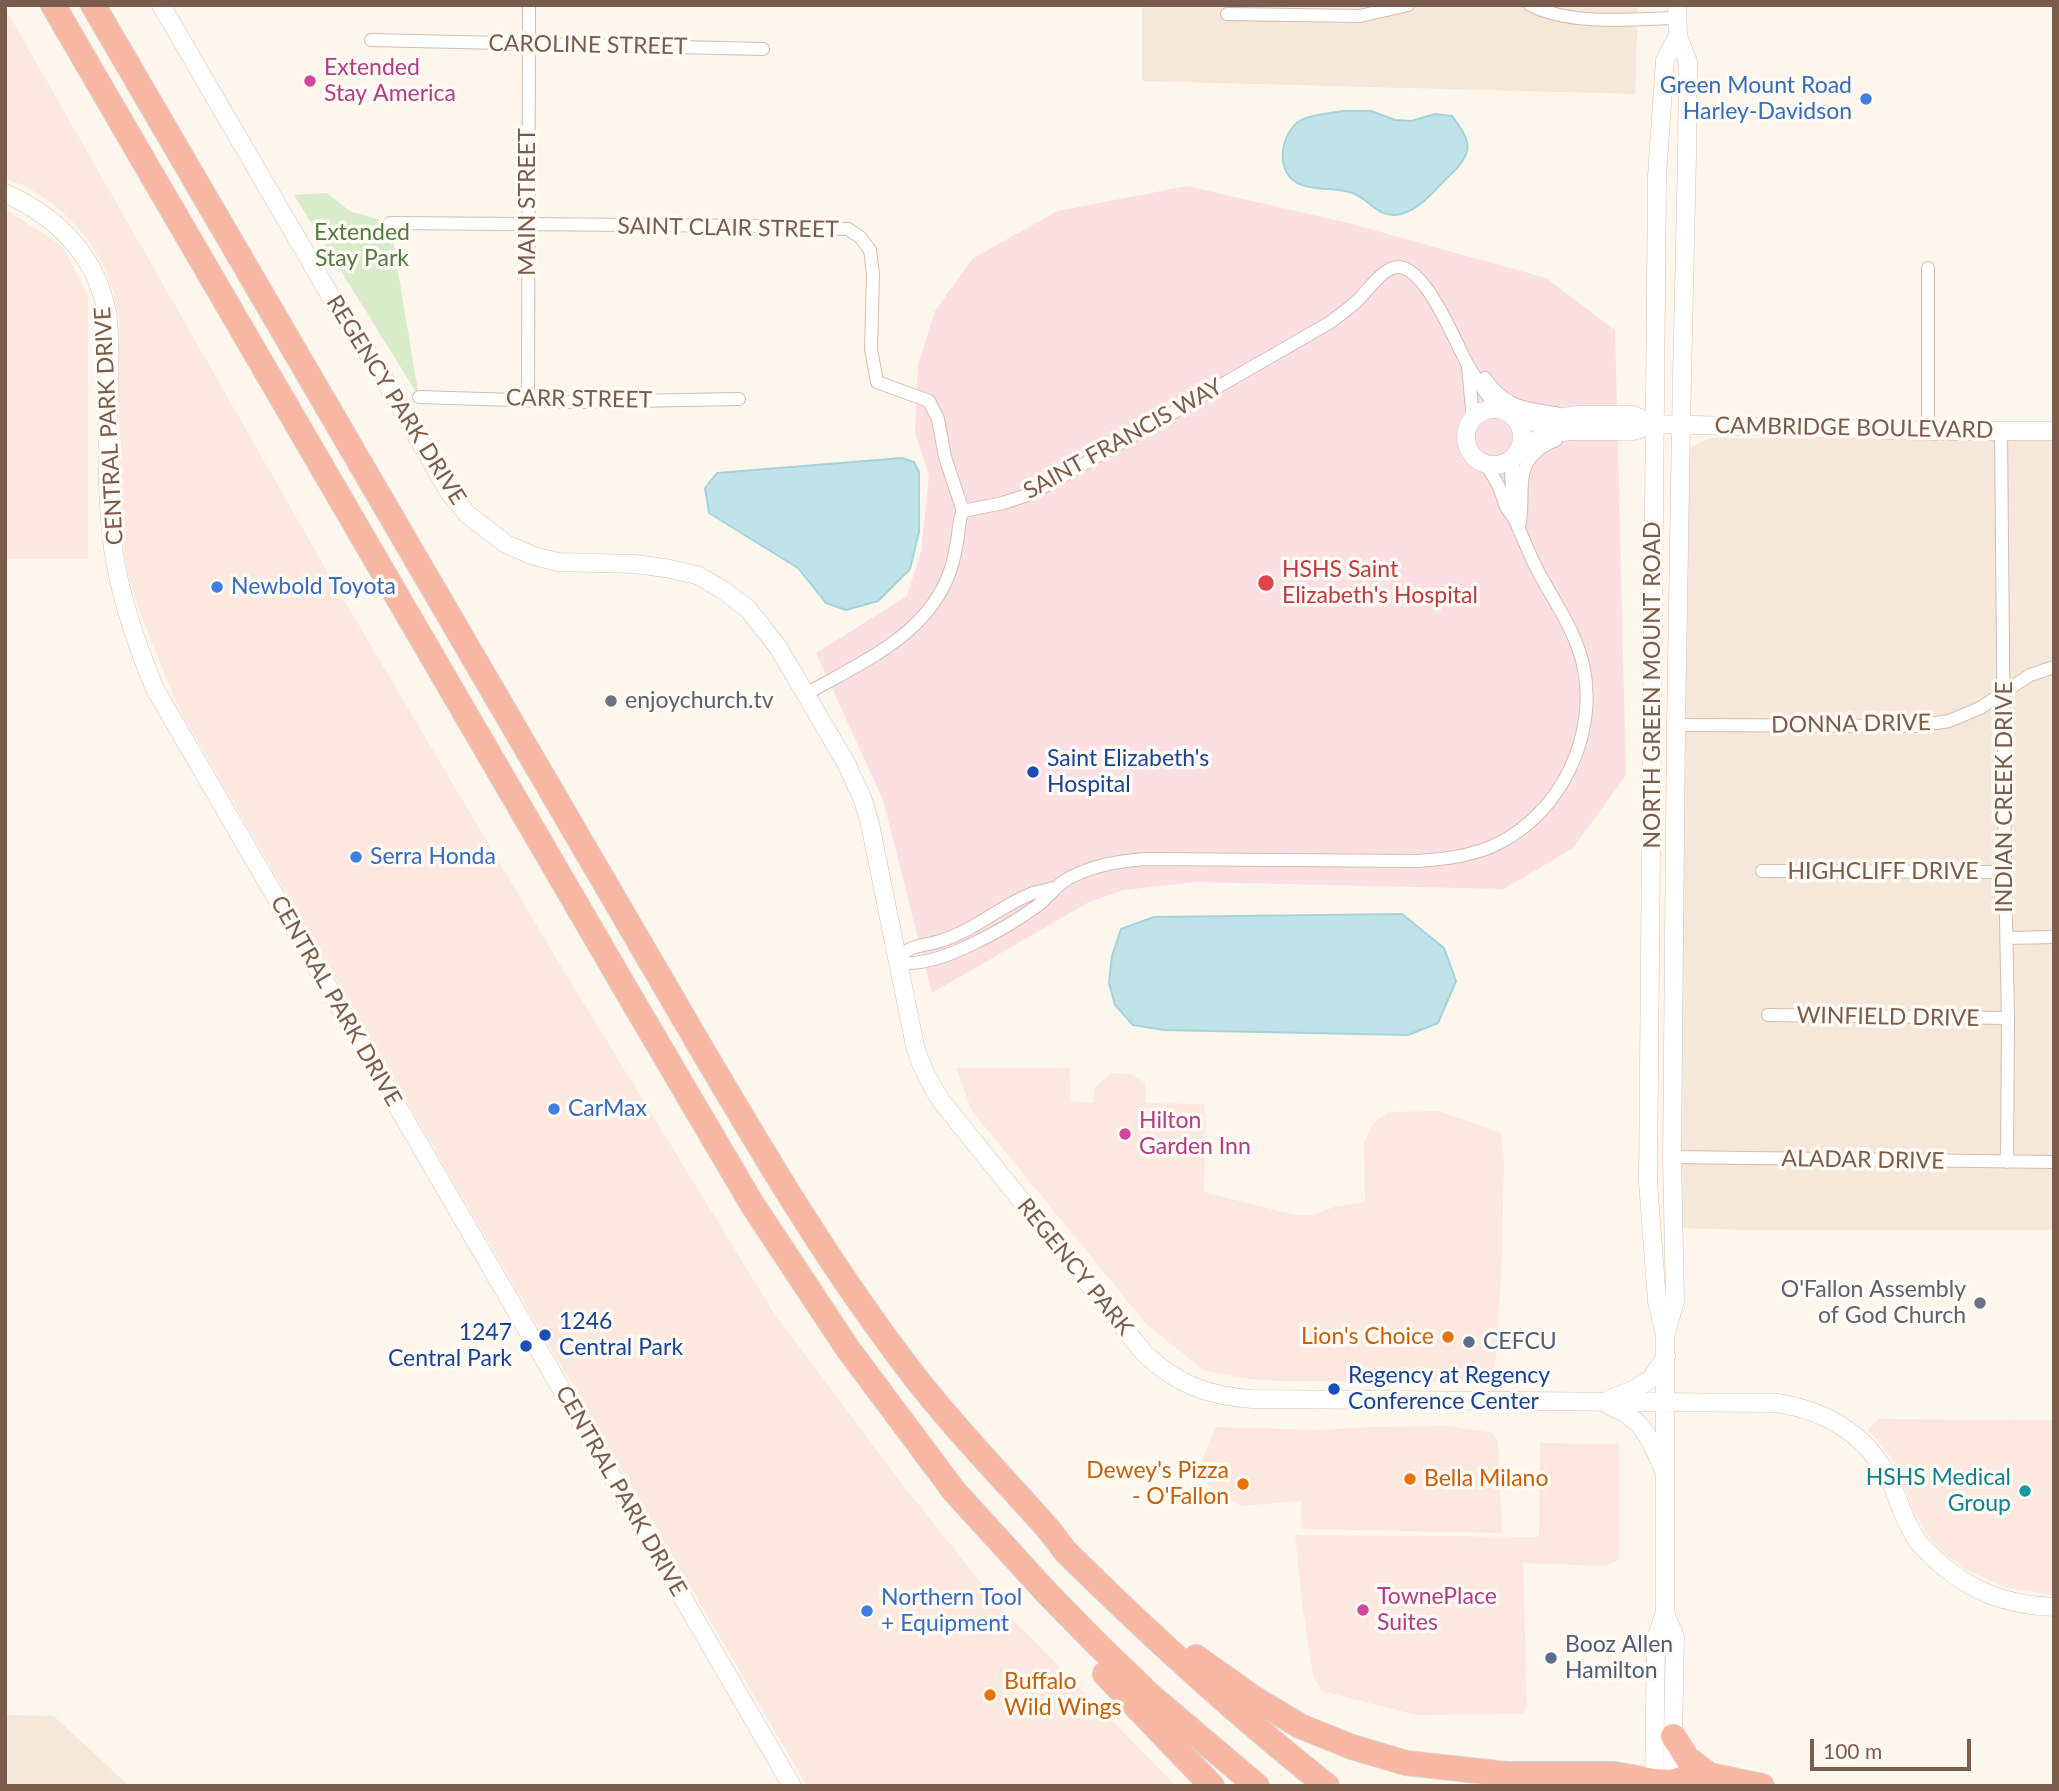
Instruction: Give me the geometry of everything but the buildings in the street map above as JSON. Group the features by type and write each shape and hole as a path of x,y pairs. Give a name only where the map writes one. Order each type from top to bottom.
{"highway":[{"path":"53,5 752,1204 848,1349 954,1490 1047,1593 1170,1712 1257,1786"},
{"path":"93,5 707,1058 808,1226 912,1373 1051,1531 1065,1551 1185,1667 1327,1786"},
{"path":"954,1490 970,1521 1079,1647 1212,1786"},
{"path":"1051,1531 1077,1547 1206,1666 1300,1726 1352,1747 1406,1763 1506,1774 1614,1774 1663,1784 1694,1775 1709,1775 1762,1786"},
{"path":"1673,1736 1687,1758 1709,1775"}],"street":[{"name":"REGENCY PARK DRIVE","path":"161,5 341,314 379,368 449,492 467,514 506,544 558,562 635,565 697,575 748,609 778,648 806,694"},
{"name":"MAIN STREET","path":"528,399 529,5"},
{"path":"1227,14 1360,16 1408,5"},
{"path":"1530,5 1544,12 1586,19 1677,20"},
{"name":"NORTH GREEN MOUNT ROAD","path":"1663,1784 1656,1638 1665,1613 1666,1356 1665,1336 1657,1301 1648,1182 1654,424 1659,139 1665,60 1677,20"},
{"name":"NORTH GREEN MOUNT ROAD","path":"1665,1336 1675,1301 1672,1157 1676,725 1688,62 1677,20"},
{"name":"CAROLINE STREET","path":"371,40 763,49"},
{"name":"CENTRAL PARK DRIVE","path":"5,193 24,202 61,228 79,247 92,267 100,288 107,314 109,341 108,490 111,534 129,615 155,689 792,1786"},
{"name":"SAINT CLAIR STREET","path":"390,223 848,229 860,237 870,250 873,274 871,349 877,382 929,401 938,419 945,457 963,510"},
{"name":"SAINT FRANCIS WAY","path":"963,510 1003,503 1047,485 1329,323 1389,270 1395,268 1405,269 1421,282 1447,321 1468,367 1501,410"},
{"path":"1928,268 1928,431"},
{"name":"SAINT FRANCIS WAY","path":"1461,351 1475,361 1486,381 1508,401 1527,410 1553,412 1568,423"},
{"name":"SAINT FRANCIS WAY","path":"1468,367 1473,419"},
{"name":"CARR STREET","path":"419,397 578,402 739,399"},
{"path":"1489,410 1501,410 1517,420 1529,422 1568,423 1542,436 1504,463 1486,464 1475,458 1466,442 1467,430 1473,419 1489,410"},
{"path":"1516,523 1511,477 1522,438 1517,420"},
{"path":"1516,523 1522,513 1521,477 1525,467 1533,455 1568,423"},
{"name":"CAMBRIDGE BOULEVARD","path":"1568,423 1633,431 1654,424 1928,431 2054,431"},
{"name":"INDIAN CREEK DRIVE","path":"2001,431 2008,1018 2007,1163"},
{"path":"897,960 904,964 930,960 969,946 1040,904 1054,888 1083,871 1102,864 1146,859 1440,860 1483,850 1517,832 1550,801 1573,764 1583,730 1587,694 1584,669 1570,625 1532,561 1486,464"},
{"path":"806,694 902,637 928,611 947,579 958,541 963,510"},
{"name":"DONNA DRIVE","path":"1676,725 1916,726 1950,721 1980,708 2030,675 2054,667"},
{"name":"REGENCY PARK","path":"806,694 846,763 863,800 919,1058 930,1084 1144,1353 1159,1367 1177,1380 1202,1391 1226,1397 1252,1399 1777,1403 1802,1407 1826,1416 1866,1446 1891,1483 1913,1535 1952,1575 1980,1592 1998,1599 2054,1607"},
{"name":"HIGHCLIFF DRIVE","path":"1762,871 2005,872"},
{"path":"2007,937 2054,937"},
{"name":"WINFIELD DRIVE","path":"1768,1015 2008,1018"},
{"name":"ALADAR DRIVE","path":"1672,1157 2054,1162"},
{"path":"1602,1402 1633,1390 1651,1379 1666,1356"},
{"path":"1602,1402 1629,1415 1640,1426 1666,1476"},
{"name":"NORTH GREEN MOUNT ROAD","path":"1663,1784 1673,1736 1675,1637 1665,1613"}],"shaded area":[{"path":"1142,5 1638,5 1635,94 1142,81"},
{"path":"5,8 335,585 556,958 775,1315 891,1470 998,1604 1176,1786 807,1786 178,707 139,610 127,571 119,514 119,321 113,290 102,263 87,238 71,220 31,189 5,178"},
{"name":"HSHS Saint Elizabeth's Hospital","path":"1187,186 1348,223 1546,278 1615,330 1626,775 1573,848 1504,889 1195,882 1124,890 1089,902 932,993 883,800 816,653 907,596 921,551 929,476 915,432 918,365 935,311 973,258 1058,211"},
{"path":"5,209 62,246 88,295 88,559 5,559"},
{"path":"1710,438 2054,440 2054,1230 1679,1228 1688,449"},
{"path":"956,1068 1070,1068 1071,1101 1093,1103 1095,1087 1112,1073 1131,1074 1145,1083 1146,1103 1204,1104 1204,1192 1294,1215 1313,1215 1334,1207 1365,1202 1364,1142 1372,1125 1388,1112 1439,1111 1501,1133 1504,1159 1502,1259 1493,1378 1486,1382 1279,1381 1205,1371 1148,1326 972,1111"},
{"path":"1878,1419 2054,1420 2054,1595 2007,1588 1967,1570 1945,1554 1915,1514 1895,1462 1868,1430"},
{"path":"1450,1426 1493,1433 1498,1442 1502,1533 1302,1529 1301,1501 1241,1506 1208,1485 1198,1472 1215,1427 1319,1430"},
{"path":"1540,1443 1619,1444 1619,1560 1604,1566 1523,1563 1527,1703 1524,1714 1417,1715 1322,1691 1313,1676 1295,1535 1539,1537"},
{"path":"5,1715 54,1716 129,1786 5,1786"}],"green space":[{"name":"Extended Stay Park","path":"327,193 350,211 390,223 419,397 294,195"}],"water":[{"path":"1343,111 1371,111 1395,120 1411,121 1435,114 1452,116 1466,140 1467,153 1458,167 1427,198 1415,208 1401,214 1381,212 1361,197 1349,192 1309,187 1293,180 1284,164 1284,144 1288,134 1305,118"},
{"path":"902,458 914,462 919,472 919,532 910,569 878,601 846,610 826,603 798,568 709,513 705,488 717,473"},
{"path":"1402,914 1444,948 1456,981 1438,1023 1408,1035 1164,1030 1133,1025 1115,1005 1109,983 1112,956 1121,929 1154,917"}],"place":[{"name":"Extended Stay America","path":"310,81"},
{"name":"Green Mount Road Harley-Davidson","path":"1866,99"},
{"name":"HSHS Saint Elizabeth's Hospital","path":"1266,583"},
{"name":"Newbold Toyota","path":"217,587"},
{"name":"enjoychurch.tv","path":"611,701"},
{"name":"Saint Elizabeth's Hospital","path":"1033,772"},
{"name":"Serra Honda","path":"356,857"},
{"name":"CarMax","path":"554,1109"},
{"name":"Hilton Garden Inn","path":"1125,1134"},
{"name":"O'Fallon Assembly of God Church","path":"1980,1303"},
{"name":"1246 Central Park","path":"545,1335"},
{"name":"Lion's Choice","path":"1448,1337"},
{"name":"CEFCU","path":"1469,1342"},
{"name":"1247 Central Park","path":"526,1346"},
{"name":"Regency at Regency Conference Center","path":"1334,1389"},
{"name":"Bella Milano","path":"1410,1479"},
{"name":"Dewey's Pizza - O'Fallon","path":"1243,1484"},
{"name":"HSHS Medical Group","path":"2025,1491"},
{"name":"TownePlace Suites","path":"1363,1610"},
{"name":"Northern Tool + Equipment","path":"867,1611"},
{"name":"Booz Allen Hamilton","path":"1551,1658"},
{"name":"Buffalo Wild Wings","path":"990,1695"}]}
